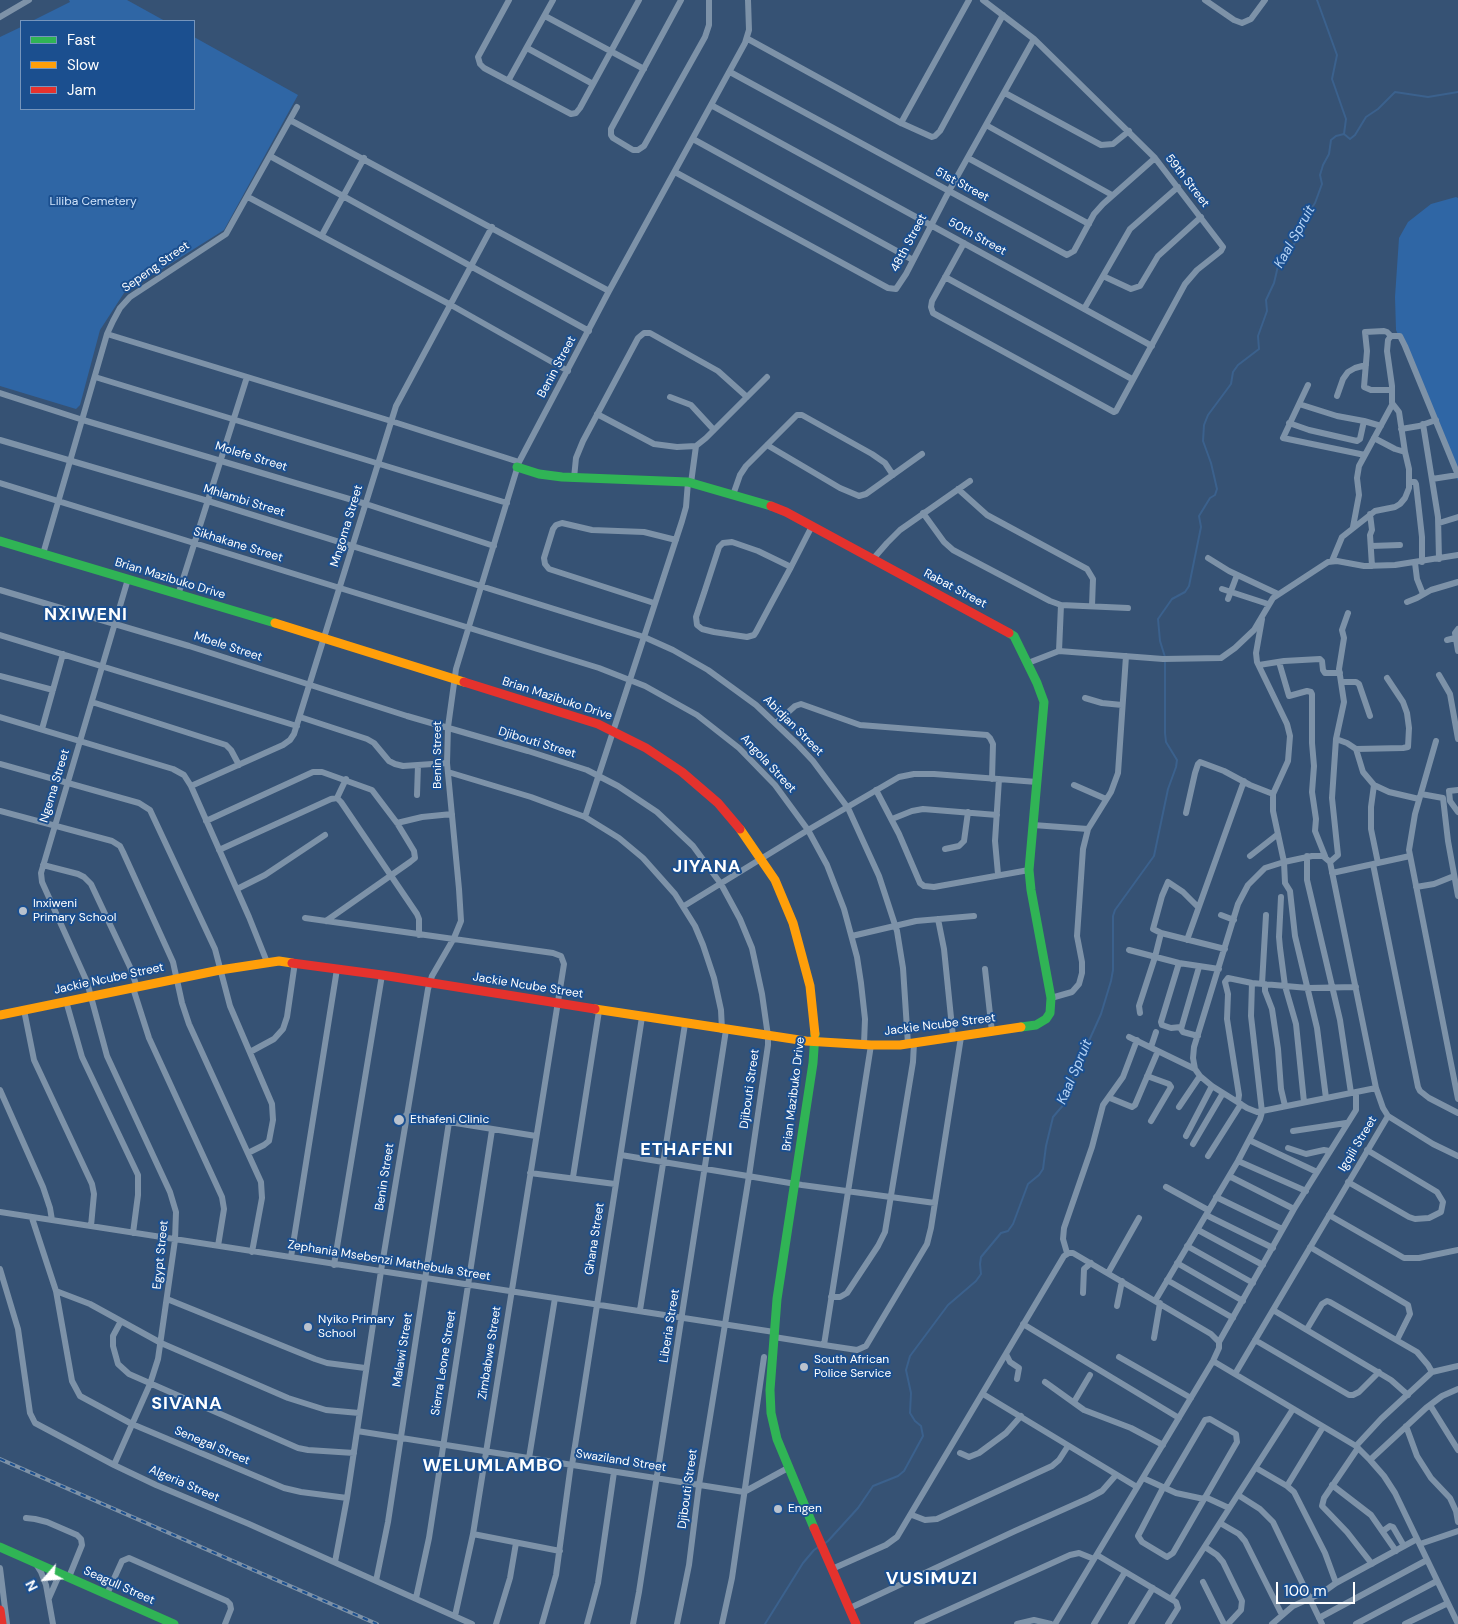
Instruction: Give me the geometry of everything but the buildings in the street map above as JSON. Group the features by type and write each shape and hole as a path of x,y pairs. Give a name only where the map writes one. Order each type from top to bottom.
{"street":[{"path":"0,17 28,0"},
{"path":"509,0 478,59 482,67 571,114 578,110 639,0"},
{"path":"508,81 553,0"},
{"path":"682,0 610,132 615,140 633,150 644,146 705,37 709,25 709,0"},
{"name":"Benin Street","path":"335,1562 354,1453 380,1271 429,983 454,938 461,915 447,763 448,727 454,679 518,464 609,291 748,38 748,0"},
{"path":"901,123 969,0"},
{"name":"59th Street","path":"945,277 932,301 933,313 1113,412 1116,411 1185,284 1197,270 1222,249 1223,245 1155,158 1034,39 983,0"},
{"path":"1205,0 1238,22 1245,22 1251,19 1264,0"},
{"path":"545,16 644,69"},
{"path":"748,38 901,123 932,137 938,134 1003,16"},
{"name":"48th Street","path":"675,172 893,289 898,287 1034,39"},
{"path":"527,48 592,84"},
{"name":"51st Street","path":"730,72 1067,255 1074,251 1099,208 1155,158"},
{"path":"1005,93 1101,145 1113,144 1128,131"},
{"name":"50th Street","path":"711,105 932,224 1152,346"},
{"name":"Sepeng Street","path":"43,554 107,334 120,308 130,297 226,234 297,107"},
{"path":"290,120 609,291"},
{"path":"986,125 1112,195"},
{"path":"693,139 913,260"},
{"path":"270,156 588,331"},
{"path":"322,235 364,158"},
{"path":"968,158 1089,224"},
{"path":"1084,309 1130,229 1178,187"},
{"path":"248,196 451,305 568,371"},
{"path":"1103,276 1131,289 1140,286 1158,256 1201,217"},
{"name":"Mngoma Street","path":"191,786 287,742 294,734 392,421 403,393 492,227"},
{"path":"964,243 945,277 1132,379"},
{"path":"1392,390 1365,388 1365,332 1384,331 1391,336 1396,335 1400,337 1458,475 1432,479"},
{"path":"574,478 578,454 597,414 638,338 644,333 650,333 718,371 747,397"},
{"path":"107,334 392,421 518,464"},
{"path":"1353,527 1358,498 1358,474 1364,454 1392,405 1387,351 1388,340 1391,336"},
{"path":"1337,396 1348,372 1366,365"},
{"path":"95,377 507,503"},
{"path":"178,594 247,377"},
{"path":"585,817 686,507 696,446 767,377"},
{"path":"1308,385 1283,438 1364,454"},
{"name":"Molefe Street","path":"0,393 83,420 366,504 494,546"},
{"path":"670,396 691,405 714,430"},
{"path":"1299,404 1337,416 1380,426"},
{"path":"1332,561 1340,538 1377,509 1400,504 1407,495 1410,482 1409,469 1399,410 1392,405"},
{"path":"597,414 654,444 696,446"},
{"path":"733,495 743,470 794,416 802,415 872,454 885,464 892,475"},
{"path":"1402,429 1436,420"},
{"path":"1289,423 1309,430 1358,440 1364,421"},
{"path":"1423,424 1438,523 1439,559"},
{"path":"1374,438 1405,452"},
{"name":"Mhlambi Street","path":"0,440 208,501 482,586"},
{"path":"767,445 855,495 866,494 922,454"},
{"name":"Rabat Street","path":"518,464 539,474 574,478 690,483 778,509 1010,633 1018,642 1041,691 1044,702 1030,870 1031,890 1051,998 1050,1013"},
{"path":"873,559 891,538 970,481"},
{"path":"1410,482 1416,482 1421,531 1417,579 1423,594"},
{"name":"Sikhakane Street","path":"0,483 470,627"},
{"path":"958,489 987,514 1087,569 1094,579 1092,606"},
{"path":"923,514 944,542 953,550 1044,598 1061,605 1128,608"},
{"path":"1370,514 1372,566"},
{"path":"1438,523 1458,517"},
{"path":"654,603 549,569 545,564 544,558 553,529 556,525 565,523 592,530 644,532 676,540"},
{"path":"791,567 758,551 732,542 723,543 719,547 696,617 696,625 702,629 714,632 752,636 756,632 791,567 812,526"},
{"name":"Brian Mazibuko Drive","path":"0,542 324,638 586,720 613,731 660,756 694,781 738,825 762,859 782,895 799,942 812,1000 815,1042 780,1281 770,1390 771,1413 777,1439 788,1468 856,1624"},
{"path":"1371,546 1400,545"},
{"path":"1326,1098 1317,1028 1295,936 1290,891 1285,883 1284,862 1272,804 1273,794 1288,761 1290,736 1287,724 1259,665 1256,653 1262,619 1268,604 1278,594 1332,561 1372,566 1418,563 1458,556"},
{"path":"1208,558 1237,575 1278,594"},
{"path":"1229,596 1237,575"},
{"name":"Ngema Street","path":"90,996 84,977 42,882 40,873 128,579"},
{"path":"1407,602 1435,588 1458,582"},
{"name":"Abidjan Street","path":"482,586 644,637 673,650 708,670 740,692 776,723 812,761 848,808 879,876 896,927 903,968 914,1062 887,1225 878,1246 845,1295 840,1298 831,1296"},
{"path":"1222,589 1229,596 1268,604"},
{"name":"Mbele Street","path":"0,590 448,727"},
{"path":"1059,651 1061,605"},
{"path":"1348,613 1342,630 1344,638 1340,673 1344,698 1336,740 1332,806 1338,855 1327,859 1320,855 1307,856 1284,862 1265,868 1251,880 1241,897 1193,1053 1195,1069 1200,1076 1212,1086 1251,1110 1262,1112 1376,1088"},
{"path":"1028,663 1059,651 1163,659 1221,658 1247,638 1262,619"},
{"name":"Angola Street","path":"470,627 599,668 630,680 666,696 697,715 739,748 775,786 808,830 835,884 852,936 862,983 868,1045 824,1345"},
{"path":"1458,629 1455,632 1458,647"},
{"path":"0,635 297,726"},
{"path":"1447,640 1455,638"},
{"path":"42,729 63,654"},
{"path":"1051,998 1072,992 1081,978 1083,968 1078,942 1078,929 1084,849 1088,829 1114,786 1118,773 1126,656"},
{"path":"1259,665 1320,659 1325,673 1340,673"},
{"name":"Igqili Street","path":"1235,1374 1366,1150 1388,1116 1376,1088 1332,873 1315,831 1316,819 1312,792 1314,766 1312,694 1307,691 1289,696 1279,662"},
{"path":"1439,675 1449,692 1458,739"},
{"path":"0,676 52,690"},
{"path":"1356,749 1408,747 1409,728 1407,713 1403,702 1386,678"},
{"path":"1341,682 1356,682 1359,684 1370,716"},
{"path":"1084,698 1097,702 1122,705"},
{"path":"92,702 226,745 239,765"},
{"path":"776,723 795,706 801,704 860,726 987,735 993,744 996,779 998,874"},
{"path":"0,717 173,769 184,775 191,786 220,850 267,962"},
{"path":"300,717 367,739 374,743 389,761 394,764 403,766 447,763"},
{"name":"Djibouti Street","path":"448,727 549,757 599,776 631,793 668,821 694,846 722,884 737,912 752,948 759,977 768,1036 766,1062 699,1485 689,1565 677,1624"},
{"path":"1336,740 1347,742 1356,749 1363,772 1374,785 1389,792 1443,797 1458,896"},
{"path":"1436,741 1410,839 1410,856 1458,1098"},
{"path":"1186,813 1199,762 1224,771 1273,794"},
{"path":"0,764 139,803 150,810 218,957 230,1006 271,1098 274,1120 271,1136 267,1144 248,1153"},
{"path":"417,795 418,765"},
{"path":"206,821 308,773 322,772 372,790 397,823 414,851 415,856 391,876 326,921"},
{"name":"Liberia Street","path":"448,772 531,797 585,817 619,838 643,858 665,881 684,906 698,933 710,963 720,1002 724,1030 706,1169 640,1592 632,1624"},
{"path":"684,906 899,777 914,774 1037,782"},
{"path":"337,798 346,780"},
{"path":"1187,940 1244,781"},
{"path":"1074,785 1106,800"},
{"path":"1374,785 1371,806 1371,829 1418,1087 1430,1098 1458,1113"},
{"path":"876,790 892,819 920,883 924,886 1030,870"},
{"path":"1458,790 1449,791 1451,803 1458,812"},
{"path":"220,850 331,799 337,798"},
{"path":"337,798 417,914 419,919 419,935"},
{"path":"892,819 917,809 997,815"},
{"path":"0,811 112,841 120,846 170,956 186,1017 260,1178 263,1192 252,1252"},
{"path":"945,849 959,846 964,841 968,812"},
{"path":"397,823 422,817 452,814"},
{"path":"1033,825 1088,829"},
{"path":"1250,856 1278,834"},
{"path":"237,889 265,875 325,835"},
{"path":"1055,1624 1219,1351 1219,1343 1282,1229 1346,1123 1356,1110 1340,1020 1307,880 1307,856"},
{"path":"1332,873 1410,856"},
{"path":"43,865 78,874 88,880 130,967 149,1038 222,1197 224,1209 218,1246"},
{"path":"1416,887 1436,883 1454,876"},
{"path":"1198,907 1183,892 1168,882 1153,927 1154,930 1225,949"},
{"path":"1281,897 1279,937 1285,986 1296,1024 1304,1102"},
{"path":"1221,915 1234,920"},
{"path":"1266,915 1263,984 1272,1009 1281,1089 1285,1106"},
{"path":"852,936 916,921 974,916"},
{"path":"305,918 419,935 454,938"},
{"path":"774,1335 857,1350 864,1348 925,1250 935,1203 957,1037 938,919"},
{"path":"1140,1013 1138,1008 1156,957 1161,933"},
{"name":"Zimbabwe Street","path":"454,938 553,953 561,956 564,964 473,1534 454,1616"},
{"path":"1129,950 1179,963 1219,969"},
{"name":"Jackie Ncube Street","path":"0,1015 176,978 267,962 295,962 599,1011 815,1042 868,1045 911,1043 1036,1025 1044,1021 1050,1013"},
{"path":"250,1052 274,1039 283,1029 287,1017 295,962"},
{"path":"1179,963 1161,1022 1162,1025 1168,1027 1181,1027"},
{"path":"1198,1036 1183,1032 1181,1027 1199,967"},
{"path":"291,1257 337,969"},
{"path":"985,970 992,1032"},
{"path":"334,1264 382,975"},
{"path":"1208,1156 1239,1103 1228,1032 1228,994 1225,982 1228,978 1252,983 1308,988 1356,987"},
{"path":"1154,1338 1157,1302 1167,1280 1250,1140 1262,1112 1251,1016 1252,983"},
{"name":"Egypt Street","path":"90,996 107,1056 173,1199 176,1212 175,1240 158,1360 150,1384 114,1465"},
{"path":"66,1001 85,1066 138,1175 138,1195 133,1233"},
{"path":"24,1010 34,1060 92,1184 94,1194 91,1226"},
{"path":"573,1177 599,1011"},
{"name":"Ghana Street","path":"542,1624 553,1587 560,1551 571,1465 642,1017"},
{"path":"640,1310 685,1024"},
{"path":"1151,1046 1156,1032"},
{"path":"1129,1037 1195,1069"},
{"path":"1137,1040 1124,1077 1103,1105 1097,1132 1064,1228 1063,1239 1069,1253 1091,1263 1212,1334 1219,1343"},
{"path":"1110,1098 1132,1107 1135,1105 1158,1051"},
{"path":"1147,1076 1169,1084 1171,1087 1151,1121"},
{"path":"1180,1107 1200,1076"},
{"path":"1186,1136 1212,1086"},
{"path":"0,1090 41,1182 52,1220"},
{"path":"1194,1144 1223,1093"},
{"path":"406,1115 536,1136"},
{"path":"1388,1116 1433,1144 1458,1156"},
{"name":"Malawi Street","path":"376,1581 388,1522 449,1122"},
{"path":"1293,1131 1346,1123"},
{"name":"Sierra Leone Street","path":"416,1598 430,1538 492,1130"},
{"path":"1250,1140 1317,1172"},
{"path":"1288,1148 1306,1154 1324,1150 1329,1151"},
{"path":"1348,1182 1402,1214 1415,1219 1429,1218 1442,1212 1443,1202 1438,1192 1366,1150"},
{"path":"621,1155 795,1184 935,1203"},
{"path":"1238,1161 1306,1191"},
{"path":"530,1173 573,1177 615,1184"},
{"path":"1229,1176 1294,1209"},
{"path":"1166,1187 1207,1213 1273,1248"},
{"path":"1216,1196 1282,1229"},
{"name":"Zephania Msebenzi Mathebula Street","path":"0,1212 640,1310 726,1324 774,1335"},
{"path":"1329,1214 1404,1258 1419,1258 1458,1250"},
{"name":"Senegal Street","path":"32,1218 56,1291 72,1381 80,1396 132,1424 284,1488 347,1498"},
{"path":"1108,1273 1139,1218"},
{"path":"1198,1230 1263,1265"},
{"path":"1187,1246 1253,1283"},
{"path":"1310,1247 1408,1305 1410,1314 1396,1340"},
{"path":"832,1569 892,1542 901,1532 1023,1324 1069,1253"},
{"path":"1083,1294 1084,1269 1091,1263"},
{"path":"1177,1263 1243,1302"},
{"name":"Algeria Street","path":"0,1269 18,1329 30,1413 33,1421 114,1465 156,1485 335,1562 472,1624"},
{"path":"1167,1280 1234,1318"},
{"path":"1117,1306 1122,1281"},
{"path":"56,1291 90,1304 161,1343 305,1404 326,1410 359,1413"},
{"path":"529,1458 555,1298"},
{"path":"167,1299 320,1361 365,1368"},
{"path":"1307,1329 1320,1306 1329,1301 1420,1355 1432,1372"},
{"path":"1273,1310 1392,1380 1408,1395"},
{"path":"121,1320 112,1340 116,1361 124,1371 302,1450 354,1453"},
{"path":"1023,1324 1179,1418"},
{"path":"1255,1340 1349,1395 1358,1392 1379,1372"},
{"path":"1006,1354 1010,1362 1019,1368 1017,1379"},
{"path":"722,1624 731,1585 764,1357"},
{"path":"1119,1358 1191,1398"},
{"path":"1213,1361 1357,1447 1370,1460 1390,1483 1457,1624"},
{"path":"1372,1564 1347,1532 1322,1508 1323,1500 1357,1447 1408,1395 1432,1372 1458,1366"},
{"path":"1074,1402 1090,1375"},
{"path":"1045,1382 1084,1410 1131,1428 1163,1445"},
{"path":"1370,1460 1430,1404 1458,1389"},
{"path":"982,1394 1137,1487"},
{"path":"1430,1404 1458,1450"},
{"path":"1172,1599 1293,1409"},
{"path":"960,1453 969,1457 979,1453 1006,1433 1021,1416"},
{"path":"1208,1418 1234,1432 1238,1438 1204,1498 1170,1556 1165,1557 1140,1541 1138,1536 1164,1488 1204,1421 1208,1418"},
{"path":"1406,1426 1417,1456 1429,1475 1450,1498 1458,1522"},
{"path":"1287,1486 1323,1427"},
{"name":"Swaziland Street","path":"357,1431 744,1492"},
{"path":"912,1515 925,1520 937,1518 1052,1466 1059,1460 1068,1446"},
{"path":"744,1492 788,1468"},
{"path":"1256,1468 1287,1486 1298,1497 1335,1575 1336,1583"},
{"path":"588,1624 598,1583 614,1472"},
{"path":"850,1608 1089,1498 1102,1491 1116,1475"},
{"path":"1143,1478 1176,1493 1204,1498 1229,1508"},
{"path":"1332,1485 1372,1515 1396,1551"},
{"path":"1238,1496 1265,1513 1273,1522 1320,1621 1427,1560"},
{"path":"26,1518 47,1522 81,1538 82,1545 69,1577"},
{"path":"1220,1523 1239,1534 1245,1541 1282,1615"},
{"path":"1383,1531 1390,1526 1393,1527 1404,1546"},
{"path":"1272,1624 1282,1615 1309,1598 1322,1593 1336,1583 1404,1546 1418,1541 1457,1533"},
{"path":"473,1534 560,1551"},
{"path":"496,1624 510,1578 516,1543"},
{"path":"1205,1546 1223,1562 1242,1601 1243,1607 1228,1624"},
{"name":"Seagull Street","path":"0,1547 174,1624"},
{"path":"917,1624 1070,1555 1079,1553 1095,1557 1172,1599 1178,1608 1168,1624"},
{"path":"107,1594 122,1561 130,1558 227,1601 232,1609 226,1624"},
{"path":"36,1563 44,1577 53,1624"},
{"path":"0,1568 7,1624"},
{"path":"1094,1624 1125,1572"},
{"path":"49,1599 60,1573"},
{"path":"1203,1582 1224,1624"},
{"path":"1356,1624 1437,1582"},
{"path":"1131,1624 1153,1588"},
{"path":"1405,1624 1448,1603"},
{"path":"0,1610 2,1624"},
{"path":"1017,1624 1034,1620 1051,1624"}],"green space":[{"path":"69,0 127,0 163,20 34,20 70,2"},
{"name":"Liliba Cemetery","path":"20,27 20,110 195,110 195,38 298,95 224,230 124,293 100,330 80,405 76,409 0,386 0,37"},
{"path":"1458,198 1458,481 1396,330 1395,297 1399,238 1408,222 1431,204"}],"waterway":[{"name":"Kaal Spruit","path":"1317,0 1337,55 1332,79 1346,119 1344,134"},
{"path":"1344,134 1350,139 1355,135 1366,117 1378,109 1395,92 1428,97 1458,92"},
{"name":"Kaal Spruit","path":"1165,657 1160,641 1158,619 1172,599 1185,592 1189,586 1201,527 1199,516 1210,498 1215,495 1217,489 1211,463 1203,441 1204,425 1208,415 1231,384 1233,372 1238,365 1259,349 1258,336 1267,311 1266,300 1274,283 1278,266 1292,249 1305,218 1315,203 1322,184 1320,175 1329,154 1331,140 1336,136 1344,134"},
{"name":"Kaal Spruit","path":"824,1544 858,1508 873,1486 898,1476 904,1471 923,1436 921,1426 910,1413 911,1393 906,1370 910,1356 948,1305 976,1281 981,1274 981,1257 1001,1233 1008,1231 1013,1224 1028,1184 1043,1169 1053,1117 1065,1103 1074,1074 1101,1014 1111,981 1113,970 1113,916 1115,910 1154,856 1168,789 1176,767 1177,760 1166,742 1165,733 1165,661"},
{"name":"Kaal Spruit","path":"765,1624 803,1563 820,1546"}],"railway":[{"path":"0,1459 377,1624"}],"traffic: fast":[{"path":"517,467 539,474 562,477 688,482 771,506"},
{"path":"0,541 275,623"},
{"path":"1009,633 1014,636 1044,702 1029,870 1051,998 1050,1013 1046,1019 1036,1025 1021,1027"},
{"path":"814,1528 777,1439 771,1413 770,1390 777,1299 813,1063 815,1034"},
{"path":"0,1547 174,1624"}],"traffic: slow":[{"path":"275,623 464,682"},
{"path":"740,829 775,880 793,923 810,986 815,1034"},
{"path":"0,1015 220,970 279,961 292,963"},
{"path":"595,1009 806,1041 871,1045 900,1045 1021,1027"}],"traffic: jam":[{"path":"771,506 786,512 1009,633"},
{"path":"464,682 598,724 646,748 682,772 718,803 740,829"},
{"path":"292,963 382,975 595,1009"},
{"path":"814,1528 856,1624"},
{"path":"0,1610 2,1624"}],"place":[{"name":"Inxiweni Primary School","path":"23,911"},
{"name":"Ethafeni Clinic","path":"399,1120"},
{"name":"Nyiko Primary School","path":"308,1327"},
{"name":"South African Police Service","path":"804,1367"},
{"name":"Engen","path":"778,1509"}],"district":[{"name":"NXIWENI","path":"86,615"},
{"name":"JIYANA","path":"707,867"},
{"name":"ETHAFENI","path":"687,1150"},
{"name":"SIVANA","path":"187,1404"},
{"name":"WELUMLAMBO","path":"493,1466"},
{"name":"VUSIMUZI","path":"932,1579"}]}
